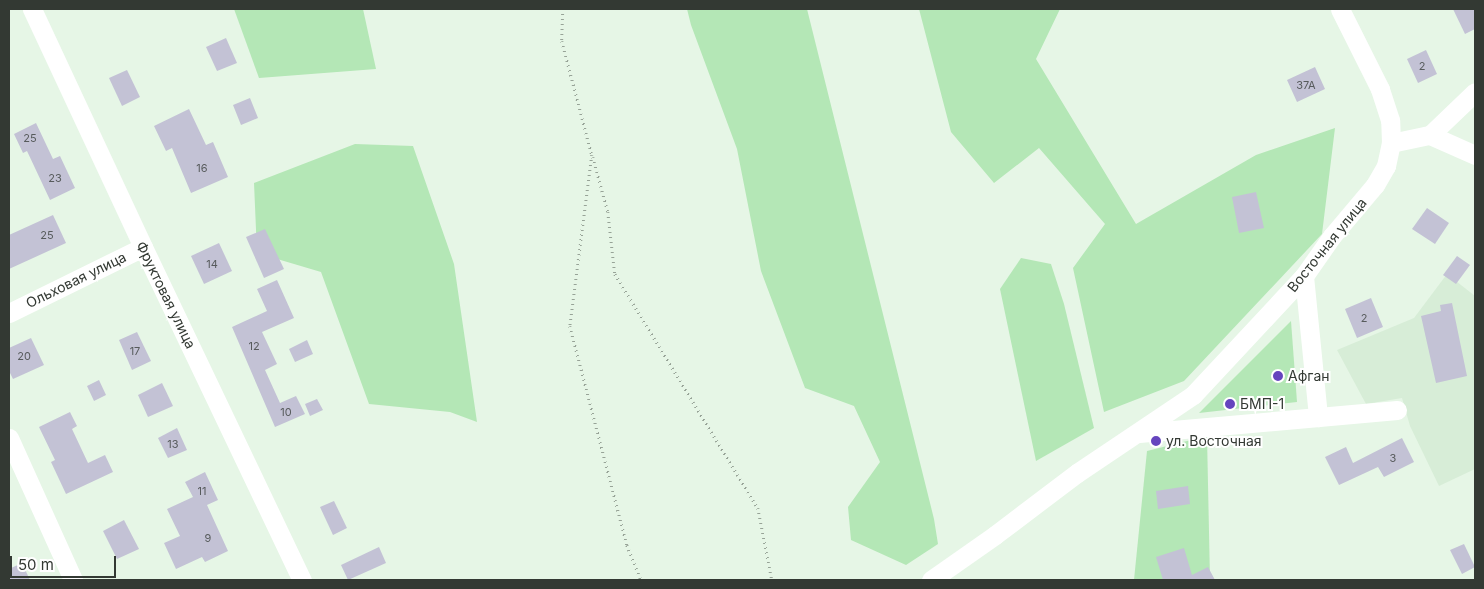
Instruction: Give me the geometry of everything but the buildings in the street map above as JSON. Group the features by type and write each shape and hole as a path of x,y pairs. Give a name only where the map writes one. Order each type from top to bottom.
{"street":[{"name":"Фруктовая улица","path":"32,9 302,580"},
{"name":"Восточная улица","path":"931,580 995,535 1077,473 1193,395 1304,276 1332,236 1375,185 1386,166 1391,143 1390,120 1380,89 1340,9"},
{"path":"1391,143 1430,135 1475,92"},
{"path":"1430,135 1475,155"},
{"name":"Ольховая улица","path":"9,313 143,247"},
{"path":"1304,276 1318,417"},
{"path":"1137,433 1397,410"},
{"path":"9,438 74,580"}],"path":[{"path":"564,9 562,42 608,212 615,274 758,508 772,580"},
{"path":"592,155 570,326 626,545 641,580"}],"shaded area":[{"path":"1447,274 1475,296 1475,469 1439,486 1410,426 1402,398 1366,404 1337,350 1414,318"}],"green space":[{"path":"234,9 363,9 376,69 259,78"},
{"path":"687,9 807,9 934,519 938,544 906,565 851,540 848,507 880,462 854,406 805,388 761,271 737,149 691,25"},
{"path":"919,9 1060,9 1036,59 1136,224 1256,155 1335,128 1322,234 1184,381 1104,412 1073,268 1105,224 1039,148 994,183 951,132"},
{"path":"355,144 413,146 454,264 477,422 450,412 369,404 321,272 257,253 254,183"},
{"path":"1021,258 1051,264 1064,304 1094,428 1036,461 1000,289"},
{"path":"1291,321 1297,402 1199,413"},
{"path":"1207,436 1210,580 1134,580 1147,451"}],"place":[{"name":"Афган","path":"1278,376"},
{"name":"БМП-1","path":"1230,404"},
{"name":"ул. Восточная","path":"1156,441"}]}
